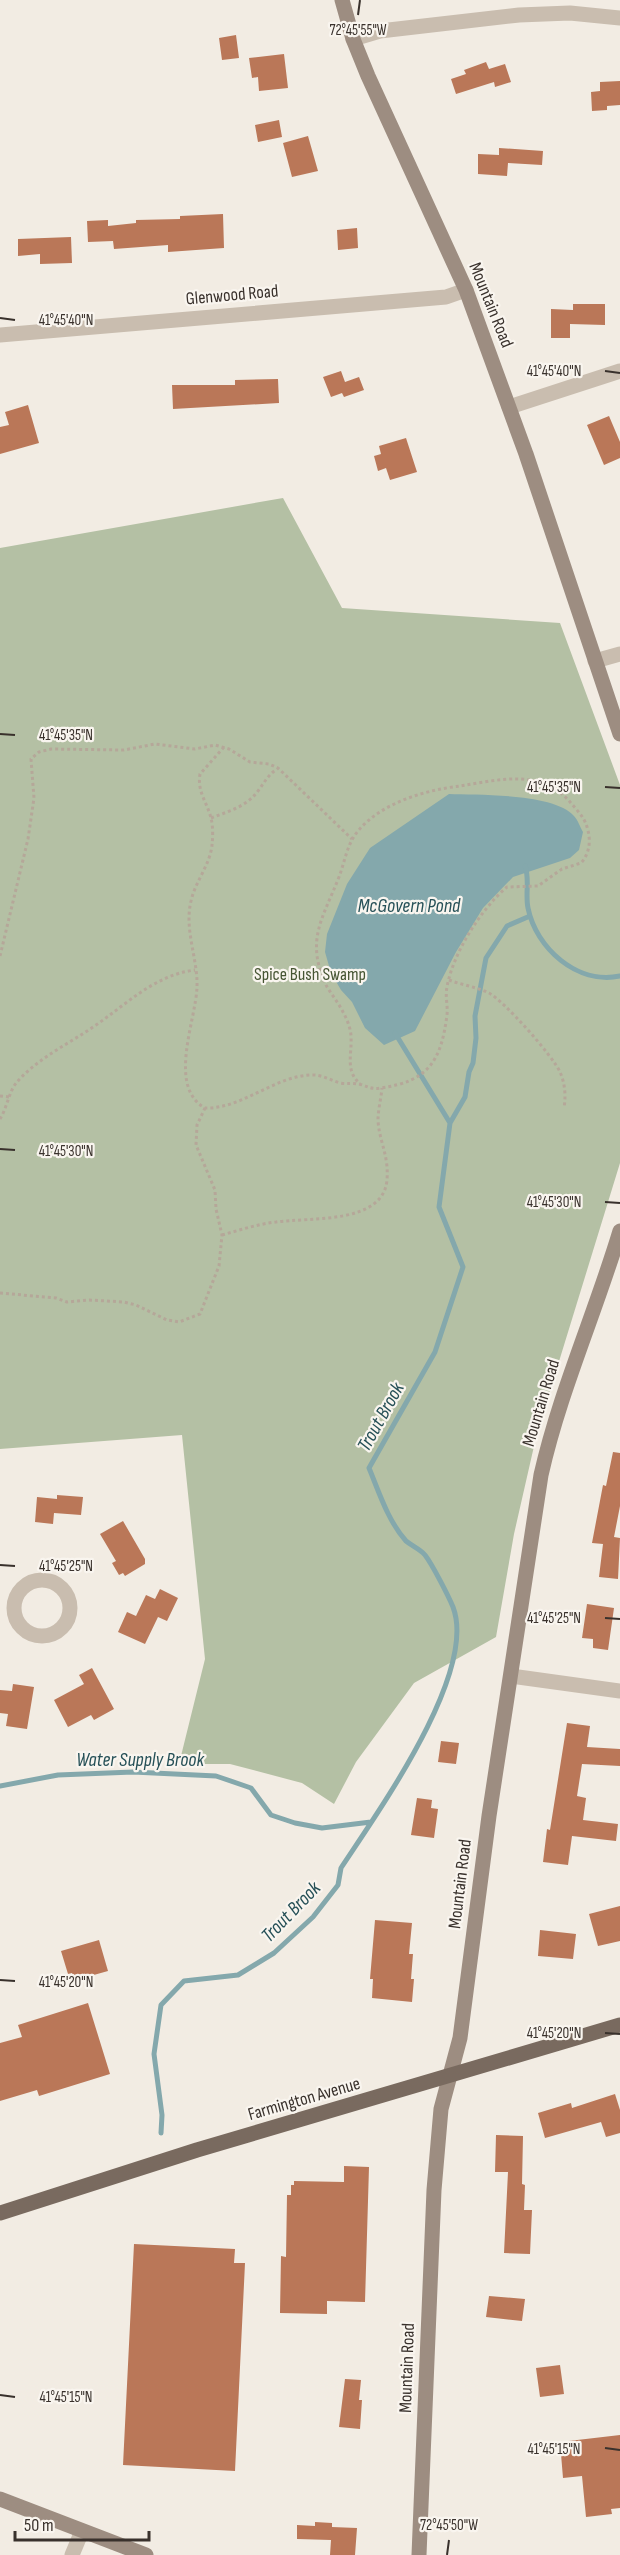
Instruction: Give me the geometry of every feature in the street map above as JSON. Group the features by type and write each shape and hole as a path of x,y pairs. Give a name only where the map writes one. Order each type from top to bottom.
{"main road":[{"name":"Mountain Road","path":"342,0 353,39 466,290 509,407 620,734"},
{"name":"Mountain Road","path":"418,2555 434,2190 441,2109 460,2038 485,1838 512,1676 527,1559 550,1433 620,1231"},
{"name":"Farmington Avenue","path":"0,2213 197,2150 448,2078 620,2025"},
{"path":"0,2499 146,2555"}],"street":[{"path":"353,39 380,31 519,15 570,13 620,18"},
{"name":"Glenwood Road","path":"0,335 446,297 466,290"},
{"path":"509,407 620,371"},
{"path":"595,662 620,654"},
{"path":"512,1676 620,1691"},
{"path":"72,2555 82,2530"}],"path":[{"path":"0,956 28,839 34,798 30,766 34,755 51,749 124,750 155,744 189,749 224,747 243,760 269,764 278,768 352,839"},
{"path":"206,1108 193,1098 188,1082 186,1050 197,990 190,908 211,853 211,818 200,792 200,774 224,747"},
{"path":"211,818 242,806 278,768"},
{"path":"0,1293 56,1298 67,1302 89,1300 124,1302 136,1305 166,1320 179,1322 193,1318 203,1311 219,1266 222,1234 216,1209 215,1190 196,1145 200,1115 206,1108 228,1104 260,1089 298,1077 316,1075 338,1082 382,1088 427,1071 439,1049 447,1014 449,980 460,952 479,917 507,887 538,886 562,869 581,863 590,846 587,828 577,810 559,790 543,783 515,777 439,788 390,807 368,820 352,839 321,919 315,942 325,981 349,1025 350,1070 360,1084"},
{"path":"0,1119 16,1082 42,1059 98,1024 138,993 178,972 195,970"},
{"path":"449,980 488,992 500,1001 518,1021 561,1072 566,1094 564,1108"},
{"path":"222,1234 261,1224 328,1218 364,1211 375,1204 385,1193 387,1181 386,1149 378,1121 382,1088"},
{"path":"0,1095 10,1097"}],"green space":[{"name":"Spice Bush Swamp","path":"283,498 342,608 560,623 620,785 620,1163 537,1433 514,1534 496,1637 414,1683 356,1762 334,1804 302,1783 230,1764 179,1764 205,1659 182,1435 0,1449 0,548"}],"water":[{"name":"McGovern Pond","path":"449,794 533,799 564,808 575,818 583,832 579,850 570,858 513,877 483,908 456,952 415,1031 384,1045 365,1028 352,1002 341,990 331,973 325,952 327,934 347,884 370,848"}],"building":[{"path":"236,35 239,58 222,60 219,38"},
{"path":"284,54 288,88 259,91 258,77 252,78 249,58"},
{"path":"486,62 489,69 505,64 511,82 495,87 494,82 456,94 451,79 466,74 464,70"},
{"path":"620,81 620,105 607,106 607,110 592,111 591,92 600,91 600,82"},
{"path":"279,120 282,137 258,142 255,125"},
{"path":"308,136 318,171 292,177 283,143"},
{"path":"499,148 543,151 542,165 508,163 507,176 478,174 478,154 499,155"},
{"path":"223,214 224,248 168,252 168,245 114,249 113,241 88,242 87,221 108,220 108,226 136,223 136,220 180,219 180,216"},
{"path":"357,228 358,248 338,250 337,230"},
{"path":"71,237 72,263 40,264 40,254 18,256 18,239"},
{"path":"573,304 605,304 605,325 570,324 570,338 551,338 551,309 573,310"},
{"path":"341,371 345,382 359,377 364,390 344,397 342,393 331,397 323,377"},
{"path":"278,379 279,403 173,409 172,385 235,385 235,380"},
{"path":"28,405 39,443 0,454 0,427 9,425 5,412"},
{"path":"609,416 620,442 620,458 604,465 587,425"},
{"path":"406,438 417,472 390,480 386,468 378,471 374,456 381,454 379,446"},
{"path":"613,1452 620,1453 620,1506 614,1537 620,1538 618,1579 599,1577 603,1544 592,1543 603,1485 606,1486"},
{"path":"57,1495 83,1497 81,1515 54,1513 53,1524 35,1522 37,1497 57,1499"},
{"path":"123,1521 145,1559 145,1564 125,1576 123,1573 119,1575 112,1563 116,1561 100,1534"},
{"path":"160,1589 178,1598 167,1621 158,1617 145,1644 118,1632 127,1612 136,1616 146,1595 155,1599"},
{"path":"587,1604 614,1608 608,1650 593,1648 593,1639 582,1638"},
{"path":"92,1668 114,1709 94,1720 91,1715 68,1727 54,1700 84,1684 79,1675"},
{"path":"13,1684 34,1687 27,1729 6,1726 8,1714 0,1713 0,1690 12,1691"},
{"path":"567,1723 590,1726 587,1747 620,1749 620,1766 582,1764 577,1796 586,1798 583,1820 618,1824 616,1841 572,1836 568,1865 543,1862"},
{"path":"441,1741 459,1743 456,1764 438,1762"},
{"path":"417,1798 432,1800 431,1808 438,1809 434,1838 411,1835"},
{"path":"620,1906 620,1941 598,1946 589,1914"},
{"path":"375,1920 412,1923 409,1954 413,1954 412,2002 372,1998 373,1979 370,1979"},
{"path":"540,1930 576,1934 573,1959 538,1956"},
{"path":"99,1940 108,1971 83,1978 82,1975 73,1978 72,1973 68,1974 61,1951"},
{"path":"88,2003 110,2074 39,2096 37,2090 0,2101 0,2043 22,2037 18,2025"},
{"path":"615,2094 620,2110 620,2133 606,2137 601,2122 545,2138 538,2113 571,2103 572,2108"},
{"path":"496,2135 523,2136 524,2210 532,2210 530,2254 504,2253 508,2172 495,2172"},
{"path":"344,2166 369,2167 365,2302 327,2301 327,2314 280,2313 281,2256 286,2257 287,2195 291,2195 291,2185 294,2185 294,2181 344,2182"},
{"path":"134,2244 235,2249 234,2263 245,2263 235,2471 123,2465"},
{"path":"489,2296 525,2299 522,2321 486,2317"},
{"path":"560,2365 564,2394 540,2397 536,2368"},
{"path":"345,2379 361,2380 360,2429 339,2427"},
{"path":"620,2435 620,2508 611,2509 612,2514 586,2517 582,2476 563,2478 560,2442"},
{"path":"315,2522 332,2523 332,2527 357,2528 355,2555 330,2555 331,2540 297,2539 297,2525 315,2526"}],"waterway":[{"name":"Trout Brook","path":"525,866 528,908 532,923 549,949 574,969 589,975 620,976"},
{"path":"450,1123 465,1097 469,1072 473,1063 476,1038 475,1016 486,958 507,926 530,916"},
{"name":"Trout Brook","path":"161,2133 162,2115 154,2054 161,2005 184,1981 238,1975 274,1953 313,1917 338,1885 341,1868 399,1779 420,1742 438,1704 451,1668 457,1635 453,1607 425,1555 406,1541 394,1525 369,1468 435,1352 463,1267 439,1207 450,1123 395,1033"},
{"name":"Water Supply Brook","path":"0,1786 58,1775 133,1772 216,1776 251,1788 271,1815 295,1823 322,1828 371,1822"}]}
